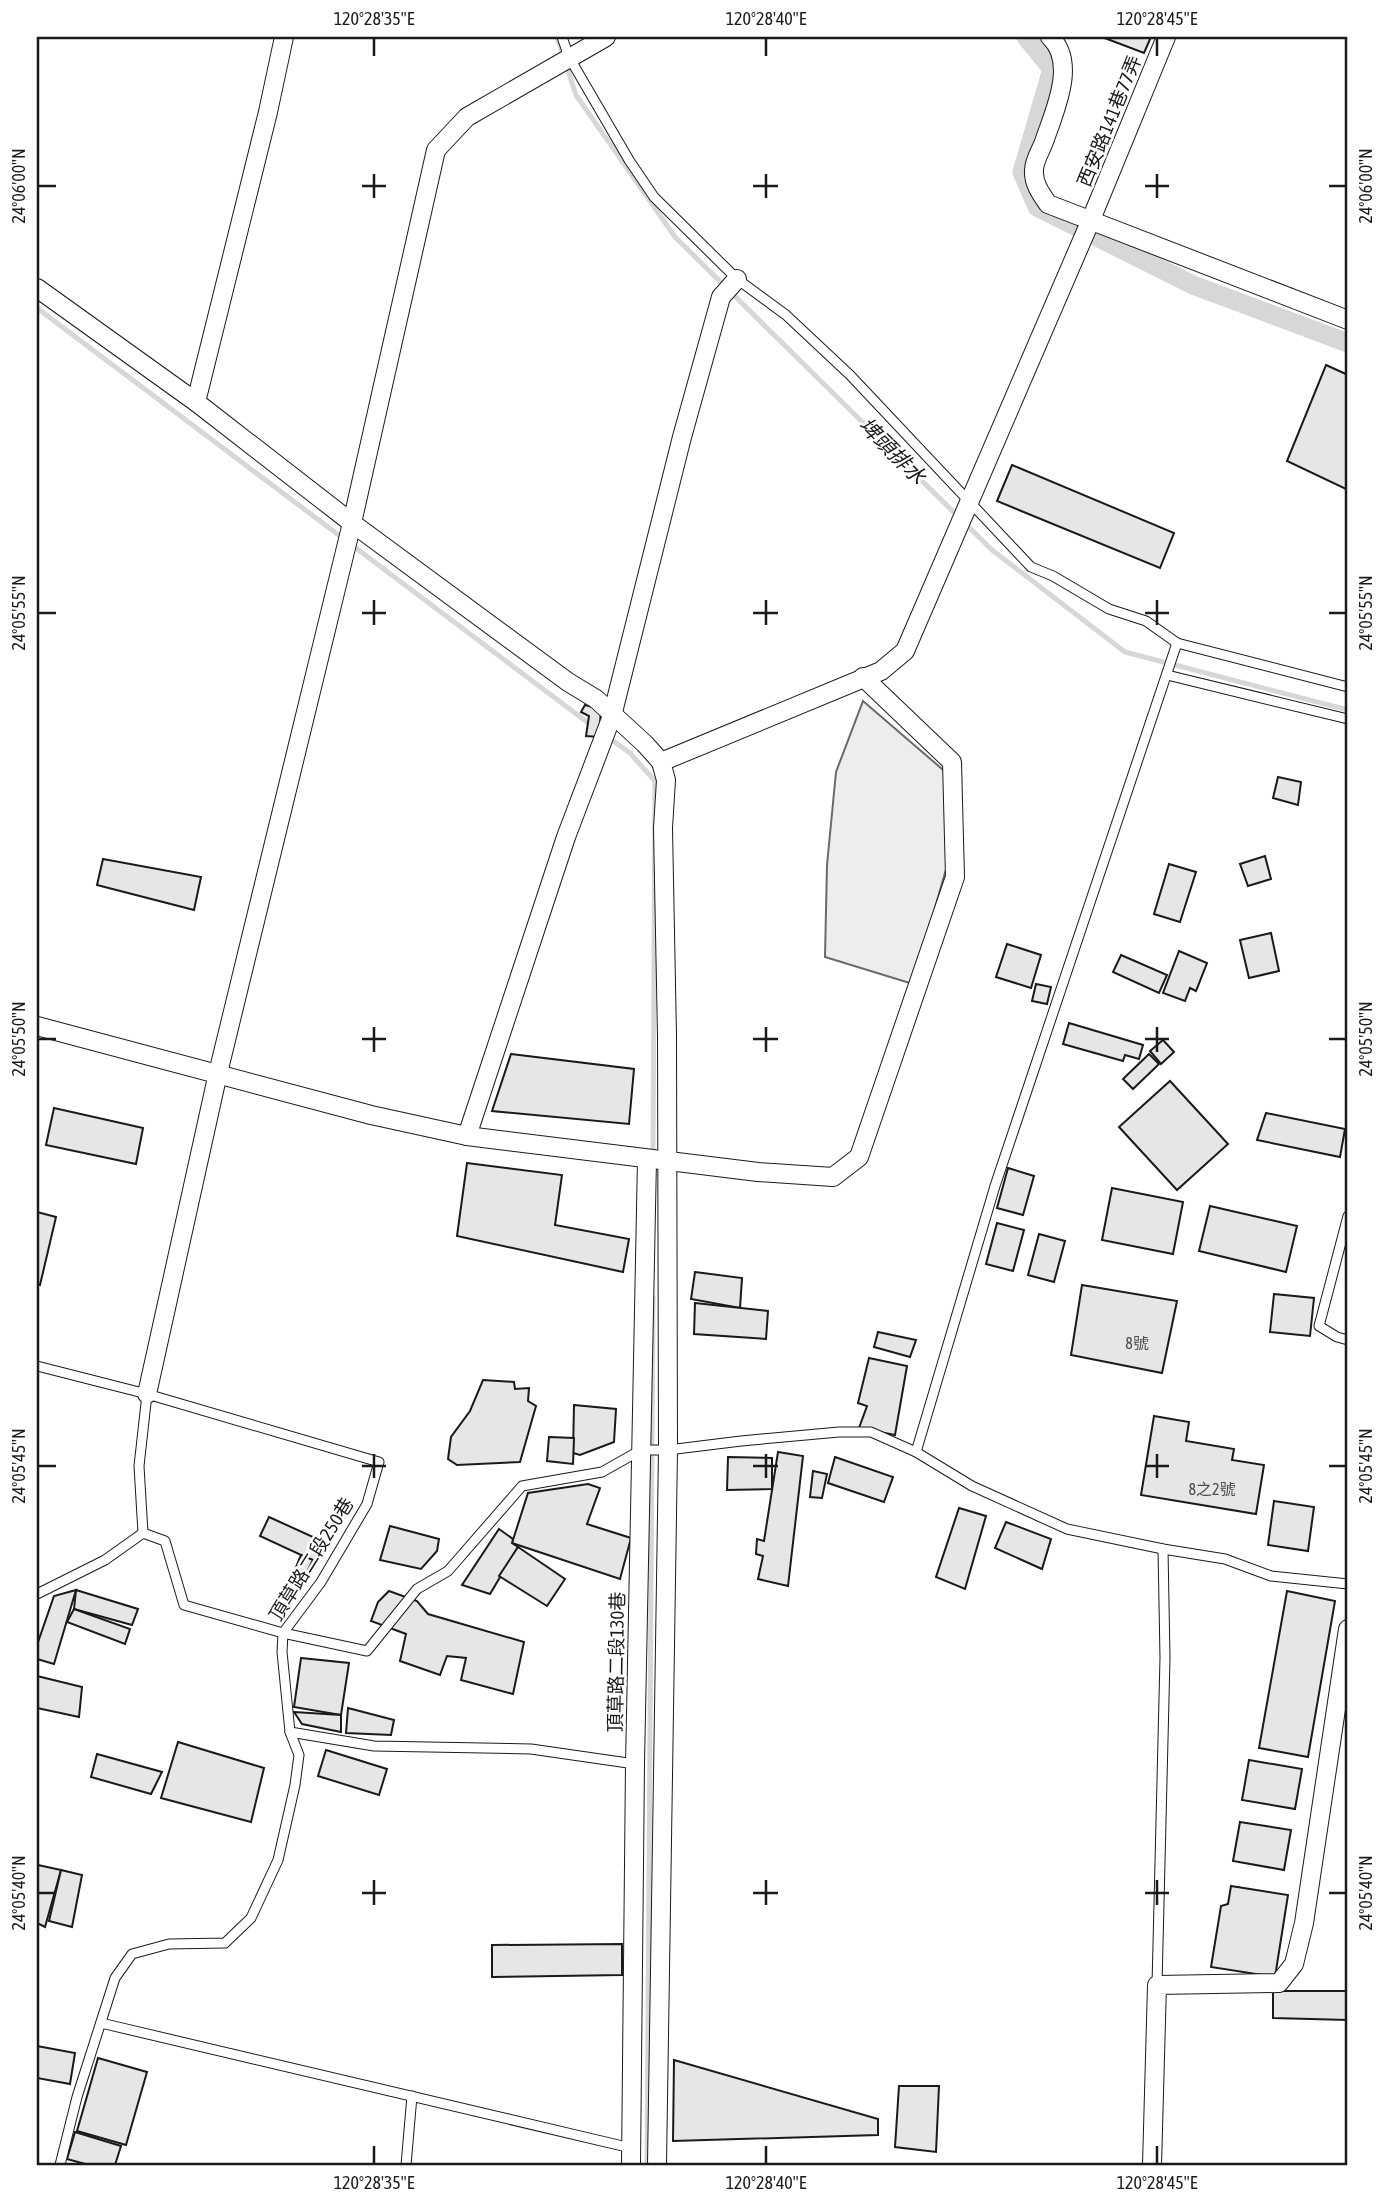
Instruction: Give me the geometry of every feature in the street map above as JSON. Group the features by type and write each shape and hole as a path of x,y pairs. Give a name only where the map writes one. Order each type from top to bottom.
{"street":[{"path":"196,402 265,125 284,37"},
{"path":"147,1394 218,1073 352,523 436,150 467,117 606,37"},
{"path":"1050,37 1054,41 1063,69 1062,83 1034,169 1039,192 1048,204 1348,320"},
{"name":"西安路141巷77弄","path":"661,762 881,671 905,651 1090,222 1166,37"},
{"path":"467,1136 566,837 612,716 682,437 721,297 737,279"},
{"path":"37,288 196,402 352,523 568,682 596,699 661,762 666,780 663,828 667,1036 656,1160 668,1450 657,2165"},
{"path":"37,1026 371,1115 467,1136 758,1172 833,1177 859,1157 955,877 952,762 863,677"},
{"name":"頂草路二段130巷","path":"631,2157 635,1764 642,1450 656,1160"},
{"path":"1152,2165 1157,1985 1279,1983 1294,1964 1304,1923 1348,1629"}],"lane":[{"path":"562,37 562,61 654,197 737,279 786,315 850,374 1031,567 1053,576 1109,609 1146,621 1177,643 1348,687"},
{"path":"916,1452 995,1186 1177,643"},
{"path":"1167,675 1348,719"},
{"path":"1348,1216 1320,1326 1337,1337 1348,1340"},
{"name":"頂草路二段250巷","path":"37,1366 147,1394 379,1462 367,1504 321,1583 283,1633 282,1652 290,1732 299,1755 278,1860 251,1918 225,1943 169,1944 132,1954 115,1978 60,2165"},
{"path":"143,1533 139,1466 147,1394"},
{"path":"143,1533 165,1541 184,1605 283,1633 367,1651 417,1589 448,1571 522,1486 602,1472 642,1450 668,1450 839,1432 871,1432 916,1452 972,1486 1067,1529 1225,1559 1271,1576 1348,1584"},
{"path":"37,1594 104,1560 143,1533"},
{"path":"1157,1985 1165,1658 1163,1549"},
{"path":"290,1732 374,1746 531,1749 635,1764"},
{"path":"101,2023 412,2096 631,2157"},
{"path":"406,2165 412,2096"}],"shaded area":[{"path":"863,701 949,775 951,852 913,984 825,957 827,865 836,772"}],"building":[{"path":"1102,37 1151,37 1144,53"},
{"path":"1326,365 1348,375 1348,490 1287,461"},
{"path":"1012,465 1174,533 1160,568 997,501"},
{"path":"585,705 601,709 599,737 586,736 589,716 581,712"},
{"path":"1278,777 1301,782 1298,805 1273,798"},
{"path":"1265,856 1271,879 1248,886 1240,864"},
{"path":"103,859 201,877 194,910 97,885"},
{"path":"1169,864 1196,872 1180,922 1154,914"},
{"path":"1271,933 1279,971 1249,978 1240,940"},
{"path":"1007,944 1041,955 1031,988 996,977"},
{"path":"1179,951 1207,963 1196,991 1190,988 1185,1001 1163,993"},
{"path":"1121,955 1167,975 1159,993 1113,972"},
{"path":"1036,984 1051,987 1047,1004 1032,1001"},
{"path":"1069,1023 1143,1045 1139,1059 1125,1055 1123,1061 1063,1044"},
{"path":"1163,1040 1174,1052 1161,1064 1150,1051"},
{"path":"511,1054 634,1069 629,1124 492,1111"},
{"path":"1149,1054 1159,1064 1133,1089 1123,1079"},
{"path":"1170,1081 1228,1144 1177,1190 1119,1127"},
{"path":"54,1108 143,1128 136,1164 46,1145"},
{"path":"1266,1113 1345,1129 1340,1157 1257,1140"},
{"path":"467,1163 562,1175 555,1225 629,1239 623,1272 457,1236"},
{"path":"1008,1168 1034,1176 1023,1215 997,1208"},
{"path":"1112,1188 1183,1202 1173,1254 1102,1240"},
{"path":"1210,1206 1297,1226 1286,1272 1199,1251"},
{"path":"37,1212 56,1217 40,1285 37,1284"},
{"path":"997,1223 1024,1230 1013,1271 986,1264"},
{"path":"1039,1234 1065,1241 1054,1282 1028,1275"},
{"path":"695,1272 742,1278 740,1308 691,1299"},
{"path":"1082,1285 1177,1301 1162,1373 1071,1355"},
{"path":"1274,1294 1314,1298 1310,1336 1270,1332"},
{"path":"695,1303 768,1311 766,1339 694,1334"},
{"path":"878,1332 916,1340 910,1357 874,1347"},
{"path":"869,1358 907,1366 895,1435 859,1428 867,1406 858,1403"},
{"path":"483,1380 514,1382 515,1389 529,1388 528,1401 536,1406 520,1462 457,1465 448,1459 451,1437 470,1411"},
{"path":"574,1405 616,1409 614,1442 580,1455 573,1453"},
{"path":"1154,1416 1189,1422 1186,1441 1234,1449 1232,1460 1264,1465 1256,1514 1141,1495"},
{"path":"549,1437 574,1438 573,1464 547,1461"},
{"path":"778,1452 803,1456 788,1586 758,1579 763,1556 756,1554 757,1539 764,1541"},
{"path":"728,1457 772,1458 772,1489 727,1490"},
{"path":"835,1457 893,1477 884,1502 828,1483"},
{"path":"813,1471 827,1474 822,1498 810,1497"},
{"path":"588,1484 600,1488 587,1524 631,1538 620,1579 512,1543 528,1493"},
{"path":"1274,1501 1314,1507 1308,1551 1268,1545"},
{"path":"959,1508 986,1516 965,1589 936,1577"},
{"path":"269,1517 324,1542 316,1562 260,1536"},
{"path":"1006,1522 1051,1539 1042,1569 995,1548"},
{"path":"390,1526 439,1539 437,1551 421,1569 380,1560"},
{"path":"499,1529 513,1539 512,1543 518,1547 490,1594 462,1585"},
{"path":"518,1547 565,1579 547,1606 499,1576"},
{"path":"301,1555 313,1560 291,1603 283,1598"},
{"path":"76,1590 138,1609 132,1625 74,1609"},
{"path":"76,1590 54,1664 37,1659 37,1645 54,1596"},
{"path":"389,1591 417,1601 428,1614 524,1642 513,1694 461,1680 466,1658 447,1656 440,1675 400,1661 406,1634 371,1621 378,1602"},
{"path":"1287,1591 1335,1601 1308,1757 1259,1748"},
{"path":"74,1609 130,1629 125,1644 67,1622"},
{"path":"301,1658 349,1663 341,1715 294,1707"},
{"path":"37,1676 82,1687 79,1717 37,1708"},
{"path":"348,1708 394,1720 391,1735 346,1733"},
{"path":"294,1712 341,1715 341,1732 302,1724"},
{"path":"178,1742 264,1768 251,1822 161,1798"},
{"path":"326,1750 387,1769 379,1795 318,1776"},
{"path":"97,1754 162,1772 151,1794 91,1777"},
{"path":"1249,1760 1302,1769 1295,1809 1242,1800"},
{"path":"1240,1822 1291,1830 1284,1870 1233,1861"},
{"path":"38,1865 61,1870 45,1927 37,1923"},
{"path":"61,1870 82,1875 72,1927 49,1921"},
{"path":"1231,1886 1288,1895 1275,1977 1211,1967 1221,1906 1228,1904"},
{"path":"622,1944 622,1975 492,1977 492,1945"},
{"path":"1273,1991 1348,1991 1348,2020 1273,2018"},
{"path":"37,2046 75,2053 70,2084 37,2078"},
{"path":"98,2058 147,2072 126,2145 77,2131"},
{"path":"674,2060 878,2119 878,2135 673,2141"},
{"path":"899,2086 939,2086 936,2152 895,2147"},
{"path":"75,2132 121,2146 115,2165 89,2165 67,2159"}],"waterway":[{"name":"埤頭排水","path":"557,37 576,95 675,237 992,550 1125,652 1348,710"},
{"path":"1026,37 1052,69 1022,172 1037,207 1193,285 1348,343"},
{"path":"37,308 591,725"},
{"path":"608,737 630,753 655,781 653,1154"},
{"path":"647,2165 653,1297"}]}
